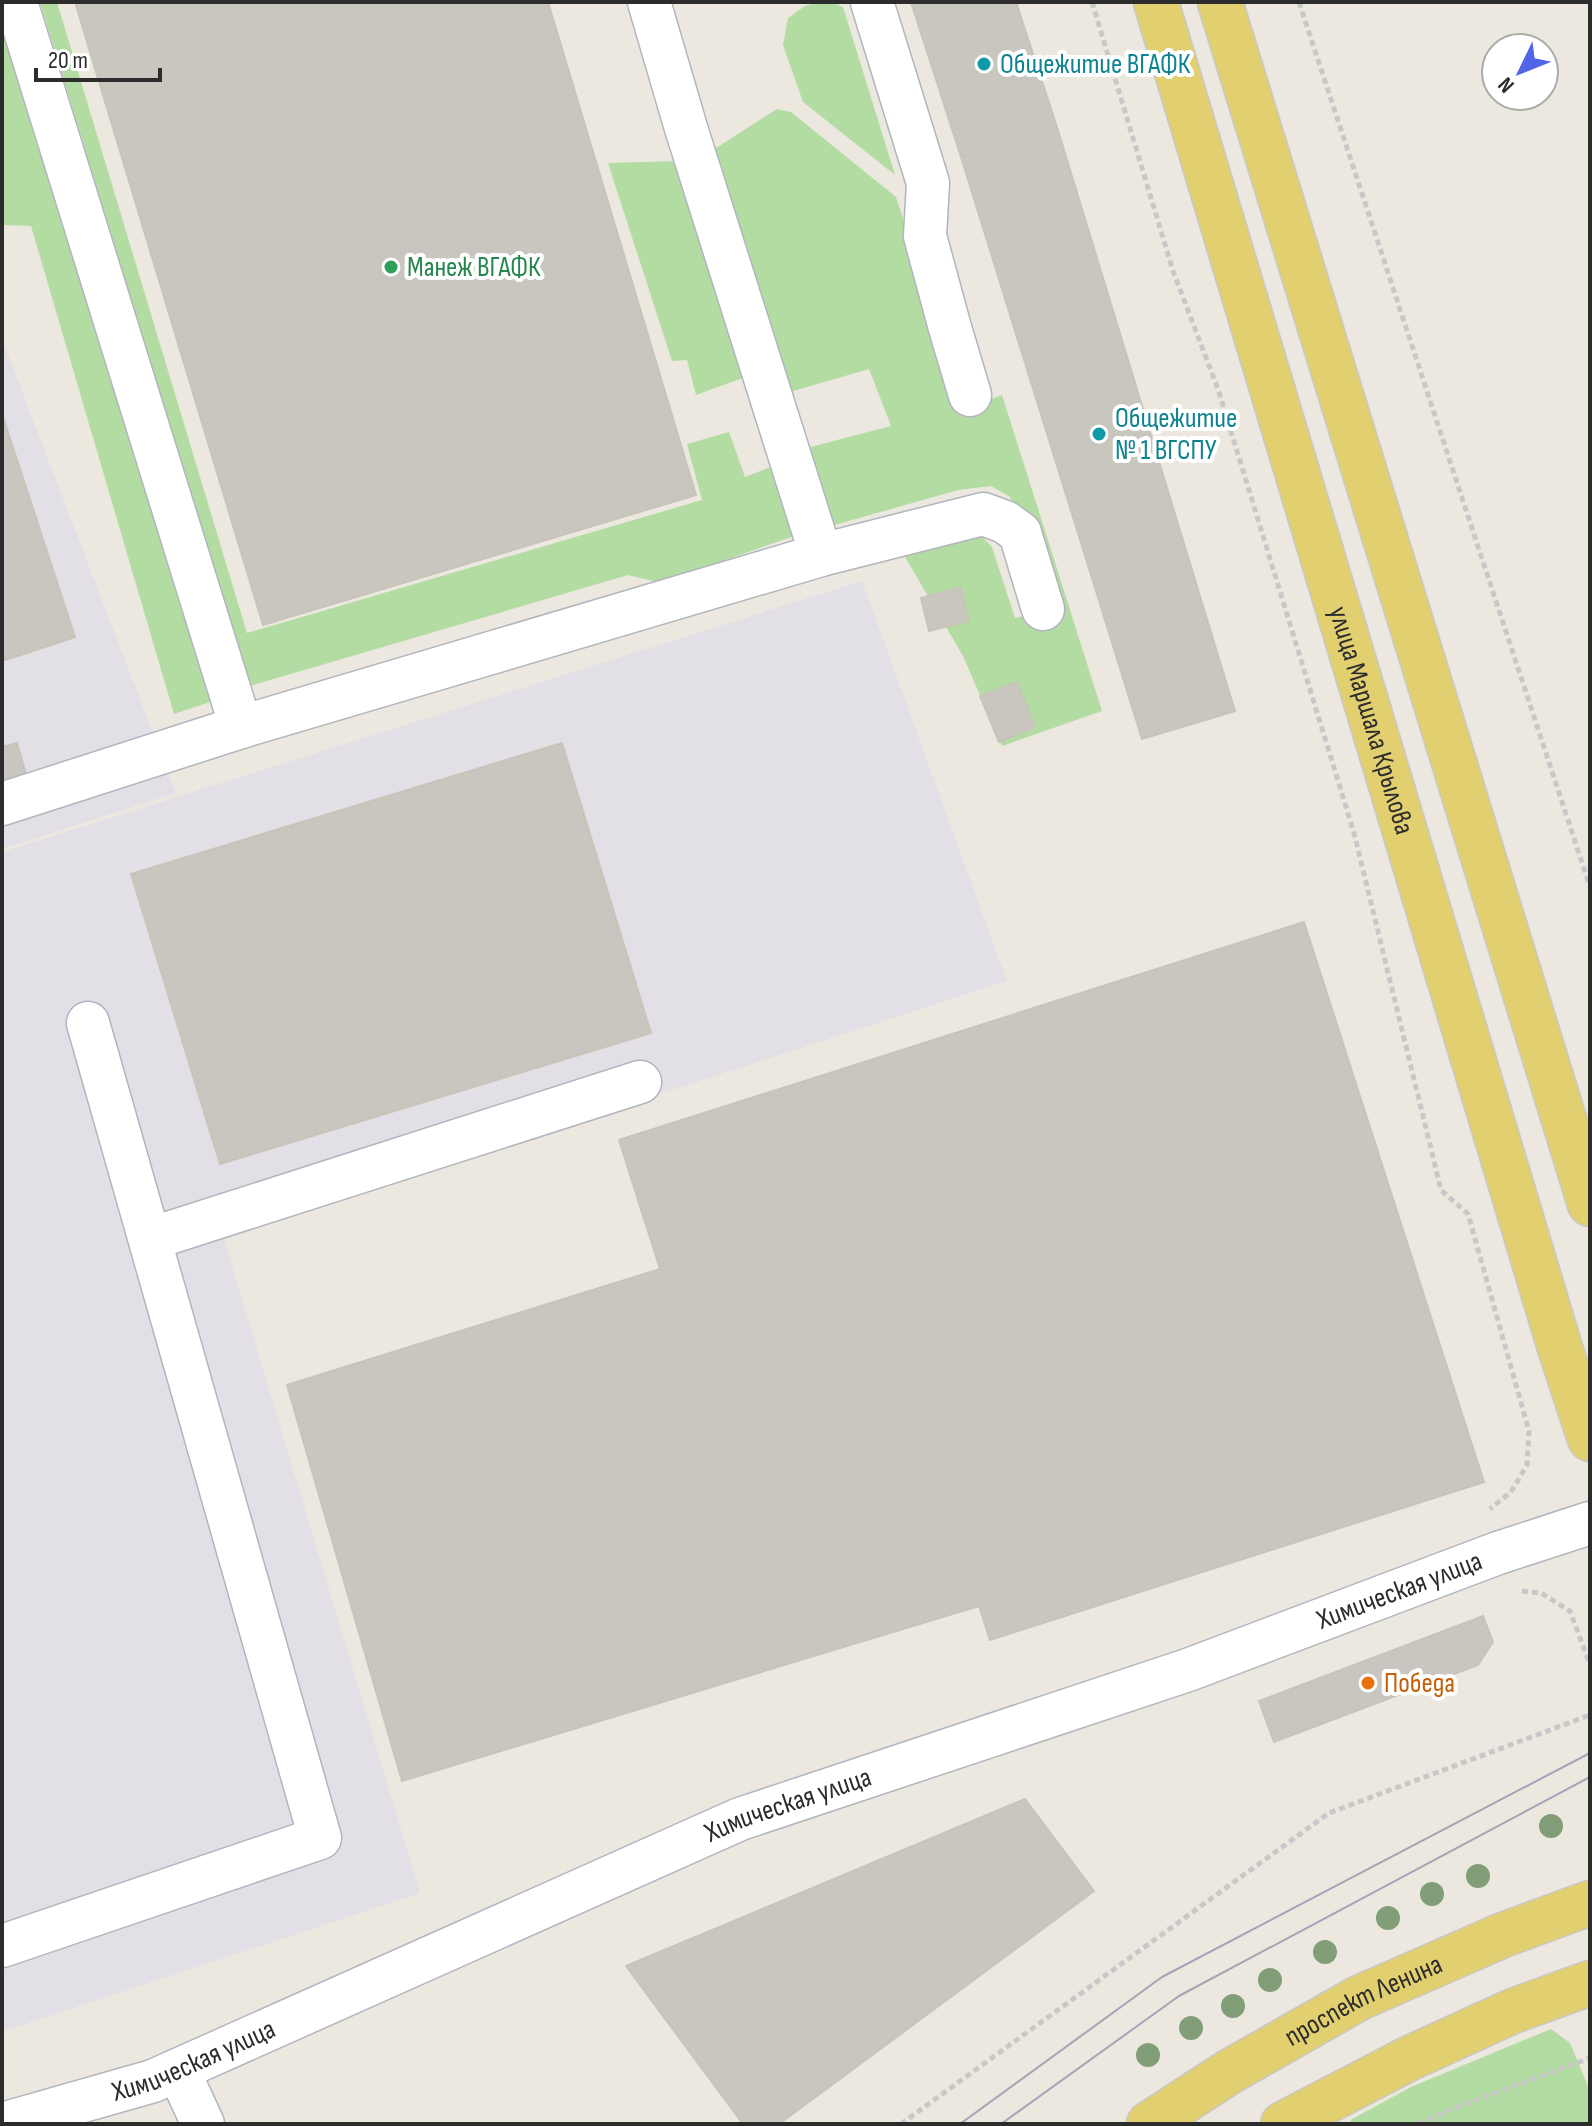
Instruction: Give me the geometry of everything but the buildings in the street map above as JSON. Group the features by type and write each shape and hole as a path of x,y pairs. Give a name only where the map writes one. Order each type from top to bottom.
{"main road":[{"name":"улица Маршала Крылова","path":"1156,2 1590,1439"},
{"path":"1220,2 1588,1189"},
{"name":"проспект Ленина","path":"1149,2124 1229,2072 1359,1998 1503,1935 1590,1903"},
{"path":"1283,2124 1408,2059 1513,2011 1590,1983"}],"street":[{"path":"16,2 241,727"},
{"path":"872,2 928,183 925,236 970,395"},
{"path":"653,3 686,128 821,555"},
{"path":"2,804 241,727 821,555 983,514 1005,522 1020,533 1043,609"},
{"path":"2,1946 320,1838 88,1023"},
{"path":"150,1239 640,1082"},
{"name":"Химическая улица","path":"2,2124 153,2081 740,1819 1188,1670 1498,1553 1590,1523"},
{"path":"178,2070 203,2124"}],"path":[{"path":"1092,2 1173,271 1218,389 1354,833 1441,1190 1468,1214 1529,1431 1527,1465 1511,1492 1484,1514 1513,1590 1541,1593 1570,1611 1590,1665"},
{"path":"1299,2 1590,887"},
{"path":"901,2124 1329,1813 1590,1715"},
{"path":"1419,2124 1590,2058"}],"shaded area":[{"path":"2,339 176,793 2,849"},
{"path":"862,581 1007,981 223,1236 420,1893 2,2032 2,852"}],"green space":[{"path":"2,2 219,699 174,714 31,226 2,225"},
{"path":"40,2 57,2 247,633 702,500 687,444 729,432 745,477 778,464 794,536 661,583 628,575 250,686"},
{"path":"831,2 843,7 895,175 803,102 783,45 788,18 805,6"},
{"path":"777,109 791,112 896,197 965,408 1002,395 1102,711 1002,746 963,656 905,557 906,549 981,536 992,547 1015,618 1051,608 1010,497 991,486 958,490 824,528 799,450 891,426 869,369 783,394 713,150"},
{"path":"678,161 748,376 696,395 687,360 672,361 608,163"},
{"path":"1551,2029 1570,2043 1590,2091 1590,2124 1349,2124 1352,2119 1411,2087"}],"tram line":[{"path":"960,2124 1162,1977 1590,1753"},
{"path":"1001,2124 1179,1996 1590,1777"}],"place":[{"name":"Общежитие ВГАФК","path":"984,64"},
{"name":"Манеж ВГАФК","path":"391,267"},
{"name":"Общежитие № 1 ВГСПУ","path":"1099,434"},
{"name":"Победа","path":"1368,1683"}]}
